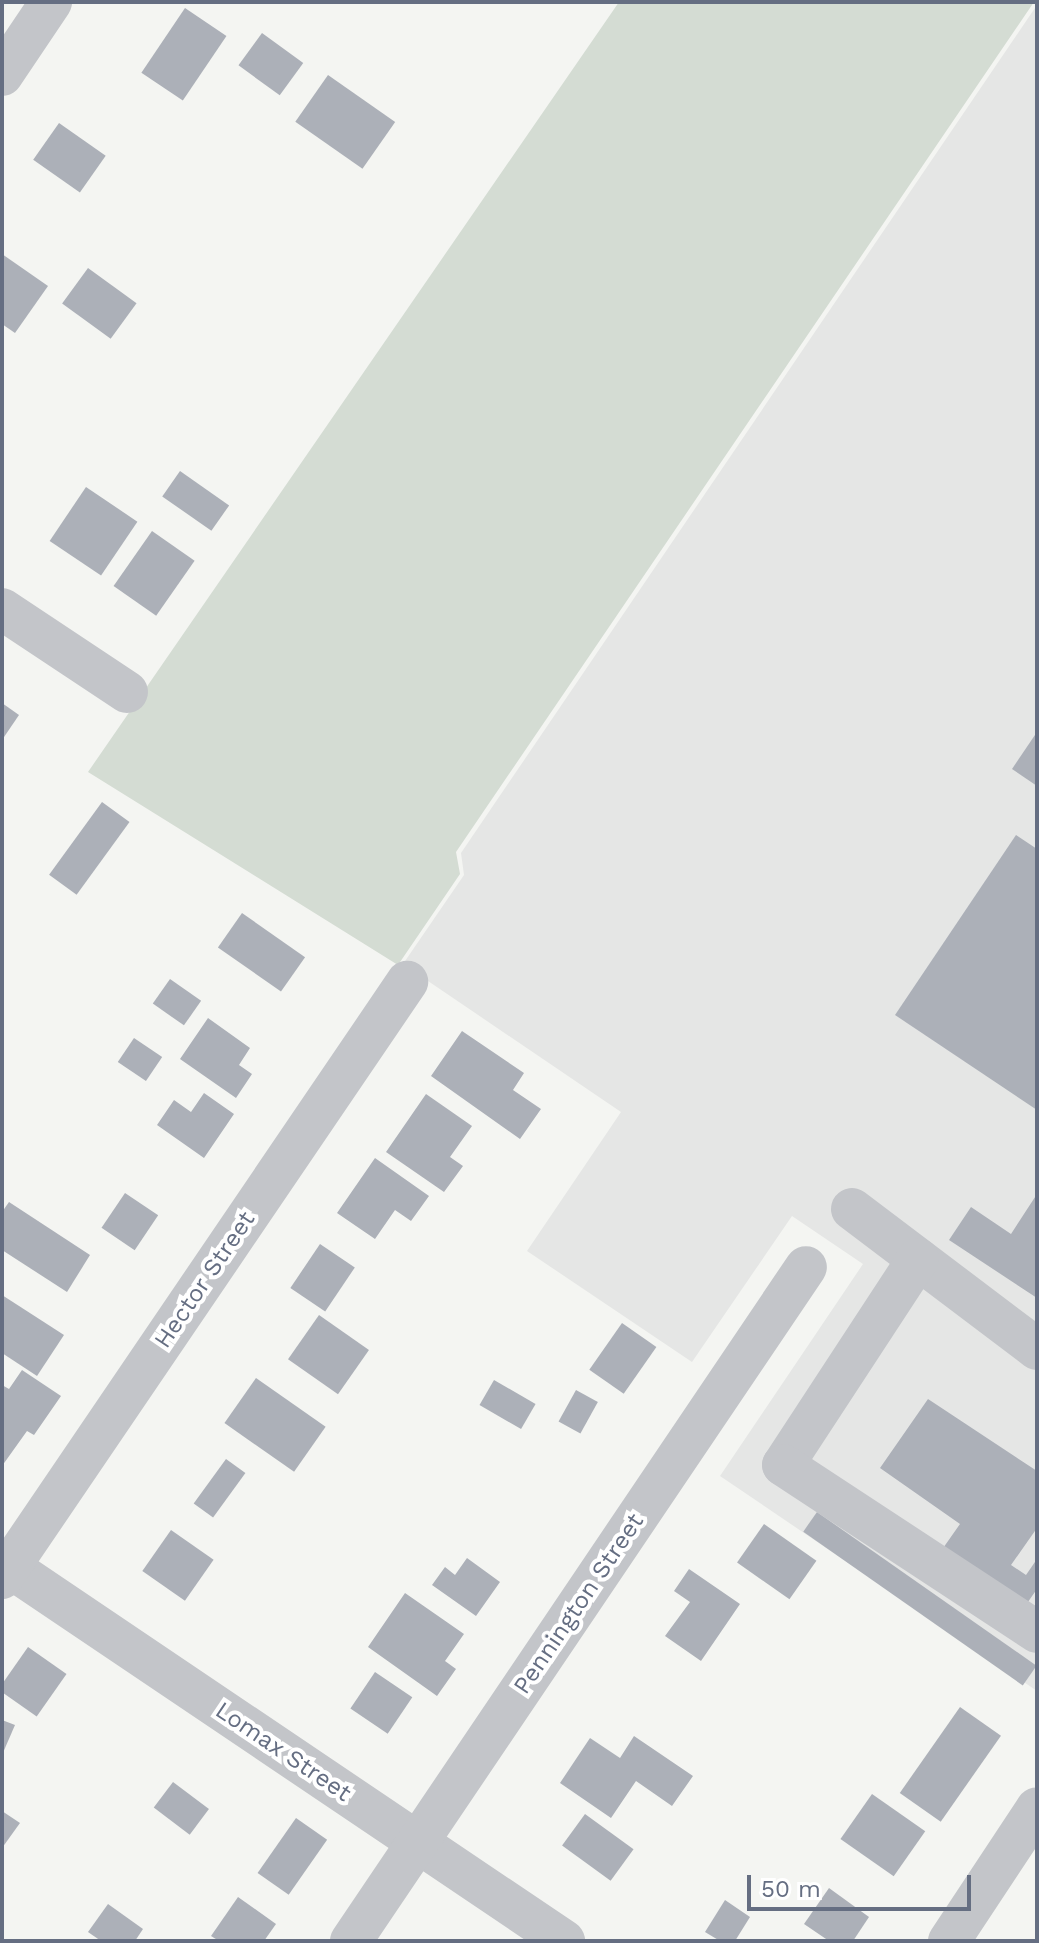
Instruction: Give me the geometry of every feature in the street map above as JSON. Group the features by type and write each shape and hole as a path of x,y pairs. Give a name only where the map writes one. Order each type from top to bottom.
{"street":[{"path":"2,75 51,2"},
{"path":"2,609 127,692"},
{"name":"Hector Street","path":"4,1569 407,982"},
{"path":"852,1209 1037,1349"},
{"path":"918,1259 783,1465 1037,1632"},
{"name":"Pennington Street","path":"351,1941 806,1267"},
{"name":"Lomax Street","path":"4,1569 564,1941"},
{"path":"949,1941 1037,1808"}],"shaded area":[{"path":"619,2 1034,2 456,852 460,874 398,965 88,772"},
{"path":"1037,5 1037,1691 720,1476 863,1264 792,1216 692,1362 527,1251 621,1112 403,964 464,875 461,853"}],"building":[{"path":"185,8 226,36 183,101 141,73"},
{"path":"262,33 303,63 280,95 238,65"},
{"path":"328,75 395,122 362,169 295,122"},
{"path":"59,123 106,156 80,193 33,160"},
{"path":"2,254 48,286 15,333 2,324"},
{"path":"88,268 137,303 111,339 62,304"},
{"path":"180,471 229,505 211,531 162,496"},
{"path":"86,487 137,522 101,576 50,541"},
{"path":"152,531 195,561 156,616 114,586"},
{"path":"2,703 19,715 2,740"},
{"path":"1037,732 1037,786 1012,769"},
{"path":"102,802 130,822 77,895 49,875"},
{"path":"1016,835 1037,849 1037,1110 895,1015"},
{"path":"242,913 305,957 281,992 218,947"},
{"path":"170,979 201,1001 184,1025 153,1004"},
{"path":"208,1018 250,1048 239,1065 252,1074 236,1098 180,1059"},
{"path":"462,1031 524,1073 513,1090 541,1109 520,1139 431,1076"},
{"path":"134,1038 162,1057 146,1081 118,1062"},
{"path":"204,1093 234,1114 204,1158 157,1125 174,1100 191,1112"},
{"path":"426,1094 472,1126 450,1157 463,1166 444,1192 386,1152"},
{"path":"375,1158 429,1196 411,1221 395,1210 375,1239 337,1213"},
{"path":"125,1193 158,1215 135,1250 102,1228"},
{"path":"1037,1194 1037,1298 949,1240 971,1207 1011,1234"},
{"path":"9,1202 90,1255 67,1292 2,1250 2,1212"},
{"path":"320,1244 355,1267 325,1311 290,1288"},
{"path":"2,1295 64,1335 37,1376 2,1353"},
{"path":"319,1315 369,1350 338,1394 288,1359"},
{"path":"622,1323 656,1347 624,1394 589,1370"},
{"path":"22,1370 61,1396 34,1435 27,1431 2,1466 2,1385 9,1389"},
{"path":"256,1378 326,1427 294,1472 224,1423"},
{"path":"494,1380 536,1404 521,1429 479,1405"},
{"path":"576,1390 598,1402 580,1434 559,1421"},
{"path":"928,1399 1037,1471 1037,1528 1011,1565 1026,1575 1037,1559 1037,1589 1023,1609 941,1551 960,1524 880,1468"},
{"path":"226,1459 245,1473 213,1518 194,1503"},
{"path":"817,1512 1037,1666 1023,1685 803,1532"},
{"path":"764,1524 816,1561 789,1599 737,1563"},
{"path":"171,1530 214,1560 185,1601 142,1571"},
{"path":"467,1558 500,1582 476,1616 432,1585 445,1567 455,1575"},
{"path":"689,1569 740,1604 701,1661 665,1636 690,1602 674,1591"},
{"path":"405,1593 464,1634 445,1661 456,1669 437,1696 368,1647"},
{"path":"28,1647 67,1674 37,1717 2,1692 2,1684"},
{"path":"375,1672 412,1697 388,1734 350,1708"},
{"path":"960,1707 1001,1736 941,1822 900,1793"},
{"path":"2,1720 15,1725 2,1755"},
{"path":"634,1736 693,1776 672,1806 636,1781 611,1818 560,1783 590,1738 620,1758"},
{"path":"173,1782 209,1809 190,1835 154,1808"},
{"path":"872,1794 925,1831 894,1876 840,1839"},
{"path":"2,1811 20,1823 2,1848"},
{"path":"585,1814 634,1849 611,1881 562,1846"},
{"path":"296,1818 327,1840 289,1895 258,1873"},
{"path":"829,1888 869,1917 853,1941 829,1941 804,1924"},
{"path":"238,1897 276,1924 264,1941 219,1941 211,1936"},
{"path":"725,1900 750,1917 735,1941 720,1941 705,1932"},
{"path":"108,1904 143,1929 135,1941 101,1941 88,1932"}]}
